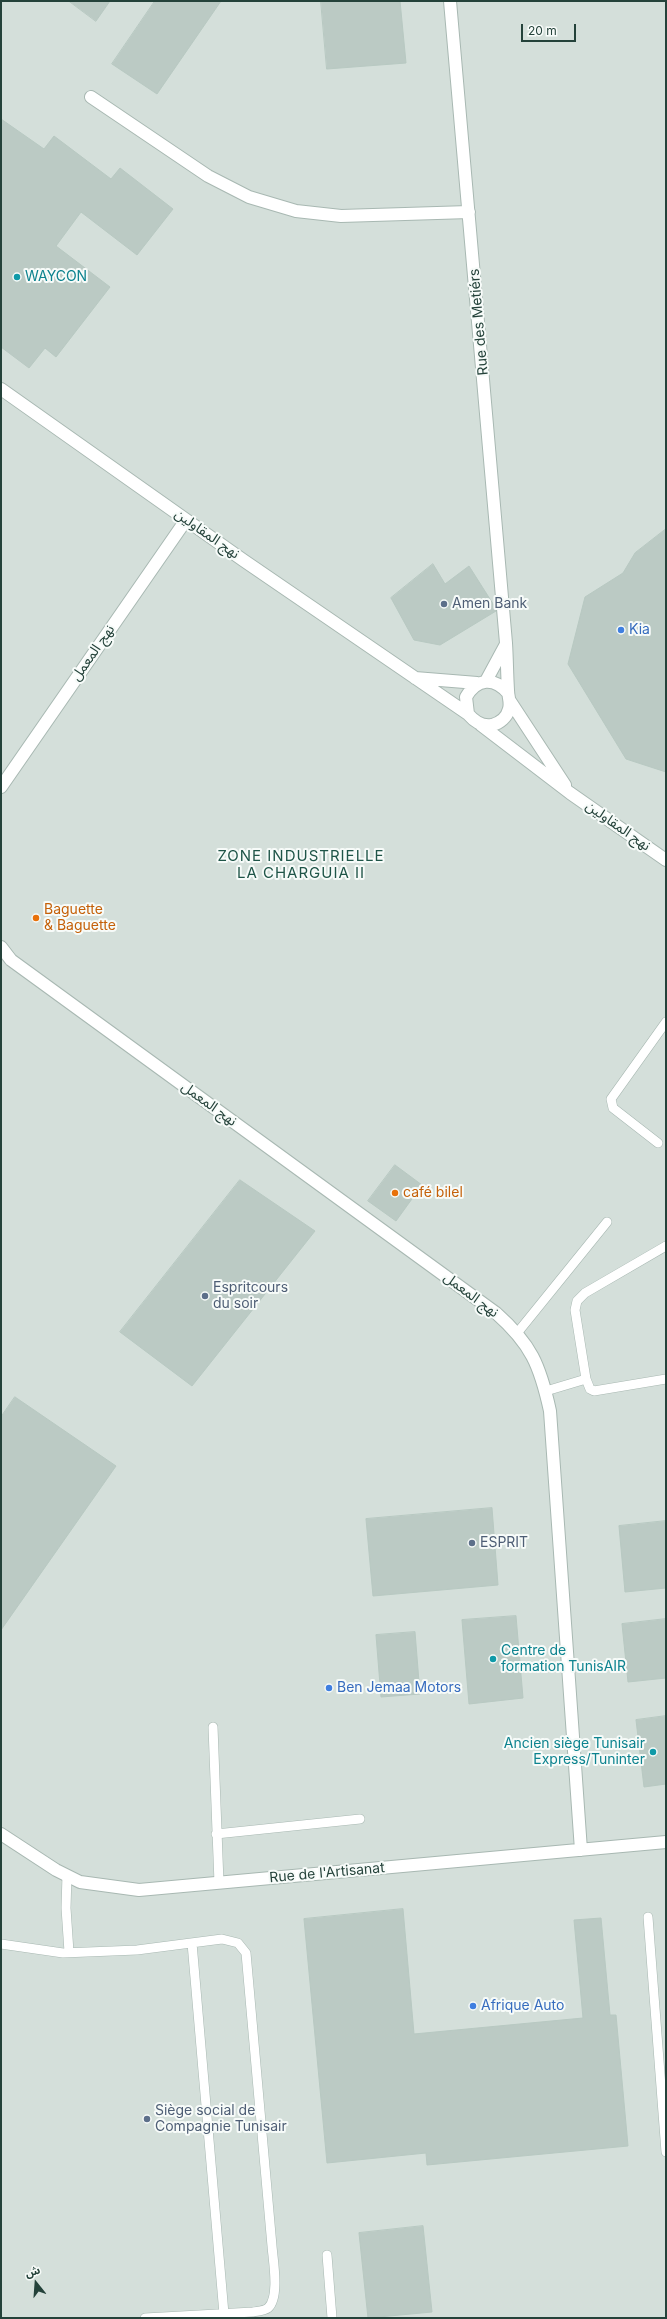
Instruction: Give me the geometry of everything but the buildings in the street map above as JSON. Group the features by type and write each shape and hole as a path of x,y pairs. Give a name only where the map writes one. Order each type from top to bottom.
{"street":[{"name":"Rue des Metiérs","path":"450,1 506,643 509,697"},
{"path":"91,97 208,176 249,197 296,211 341,216 469,212"},
{"name":"نهج المقاولين","path":"1,389 186,520 468,714"},
{"name":"نهج المعمل","path":"1,787 186,520"},
{"path":"414,678 482,682 494,682 509,697 509,710 498,723 490,726 481,725 468,714 466,697 482,682 506,643"},
{"name":"نهج المقاولين","path":"509,697 570,793"},
{"name":"نهج المقاولين","path":"481,725 570,793 666,860"},
{"name":"نهج المعمل","path":"1,947 10,960 490,1308 518,1332 534,1356 543,1378 550,1419 581,1850"},
{"name":"Rue de l'Artisanat","path":"1,1834 36,1858 80,1882 139,1890 666,1842"}],"lane":[{"path":"658,1143 613,1108 611,1098 666,1022"},
{"path":"518,1332 607,1222"},
{"path":"666,1246 585,1293 577,1301 575,1310 586,1379 590,1389 594,1392 666,1379"},
{"path":"546,1391 586,1379"},
{"path":"213,1727 219,1883"},
{"path":"216,1834 360,1819"},
{"path":"67,1875 66,1908 69,1952"},
{"path":"648,1917 662,2055 666,2152"},
{"path":"1,1944 42,1951 69,1952 137,1950 222,1939 238,1943 246,1953 275,2288 269,2306 253,2312 145,2318"},
{"path":"192,1943 224,2314"},
{"path":"327,2255 332,2318"}],"shaded area":[{"path":"1,1 666,1 666,2318 1,2318"}],"place":[{"name":"WAYCON","path":"17,277"},
{"name":"Amen Bank","path":"444,604"},
{"name":"Kia","path":"621,630"},
{"name":"Baguette & Baguette","path":"36,918"},
{"name":"café bilel","path":"395,1193"},
{"name":"Espritcours du soir","path":"205,1296"},
{"name":"ESPRIT","path":"472,1543"},
{"name":"Centre de formation TunisAIR","path":"493,1659"},
{"name":"Ben Jemaa Motors","path":"329,1688"},
{"name":"Ancien siège Tunisair Express/Tuninter","path":"653,1752"},
{"name":"Afrique Auto","path":"473,2006"},
{"name":"Siège social de Compagnie Tunisair","path":"147,2119"}],"district":[{"name":"ZONE INDUSTRIELLE LA CHARGUIA II","path":"301,864"}]}
